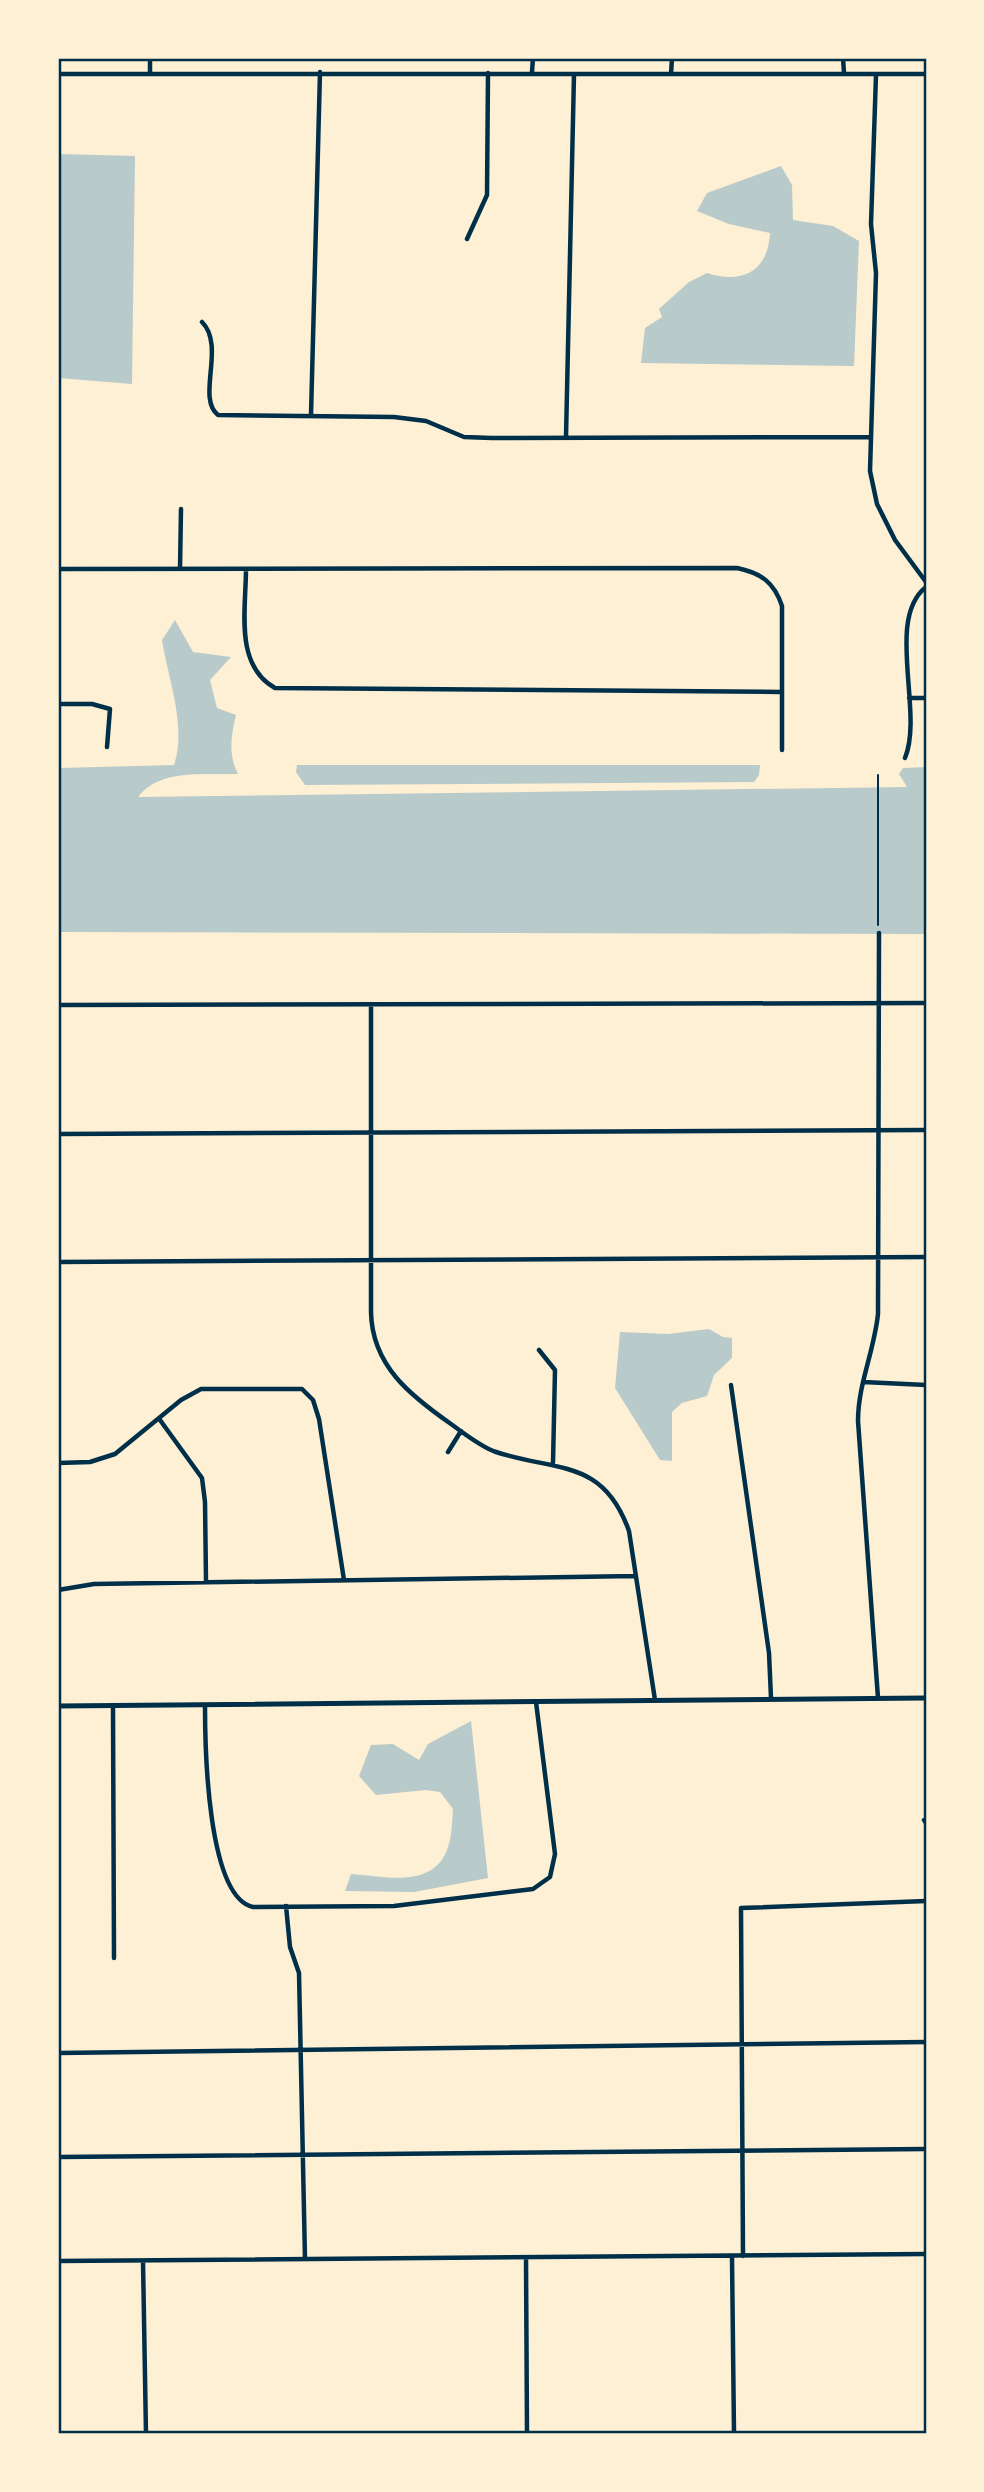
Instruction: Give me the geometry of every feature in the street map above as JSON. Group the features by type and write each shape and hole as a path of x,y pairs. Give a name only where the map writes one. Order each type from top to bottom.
{"street":[{"path":"150,58 150,73"},
{"path":"532,72 533,58"},
{"path":"671,74 672,58"},
{"path":"844,58 844,74"},
{"path":"312,415 320,72"},
{"path":"467,239 487,195 488,73"},
{"path":"58,74 926,74"},
{"path":"566,437 574,74"},
{"path":"876,75 871,224 876,273 870,471 877,504 895,540 926,584 915,595 908,626 909,736 905,758"},
{"path":"202,322 209,329 212,340 212,410 218,415 312,415 426,421 464,437 871,437"},
{"path":"180,569 181,509"},
{"path":"58,569 737,568 755,572 773,587 782,606 782,750"},
{"path":"246,569 247,655 253,670 275,688 782,692"},
{"path":"909,698 926,698"},
{"path":"58,704 92,704 110,709 107,747"},
{"path":"878,1698 858,1411 863,1382 875,1344 879,1257 879,933"},
{"path":"58,1005 926,1003"},
{"path":"371,1005 371,1325 387,1367 411,1395 493,1451 519,1459 553,1463 588,1477 617,1502 629,1531 655,1700"},
{"path":"58,1133 926,1130"},
{"path":"58,1262 926,1257"},
{"path":"539,1350 555,1370 553,1463"},
{"path":"863,1382 926,1385"},
{"path":"731,1385 769,1653 771,1698"},
{"path":"58,1462 104,1459 126,1447 181,1399 201,1390 294,1387 309,1394 319,1419 344,1580"},
{"path":"160,1420 202,1478 206,1581"},
{"path":"448,1452 461,1431"},
{"path":"58,1590 94,1584 206,1581 635,1576"},
{"path":"58,1706 926,1698"},
{"path":"205,1706 206,1790 233,1894 245,1905 394,1906 533,1889 542,1885 552,1873 555,1854 536,1702"},
{"path":"113,1707 114,1958"},
{"path":"743,2256 741,1908 926,1901"},
{"path":"286,1906 290,1947 299,1973 305,2259"},
{"path":"58,2053 926,2042"},
{"path":"58,2157 926,2149"},
{"path":"58,2261 926,2254"},
{"path":"732,2257 734,2434"},
{"path":"526,2258 527,2434"},
{"path":"143,2261 146,2434"}],"path":[{"path":"878,775 879,933"}],"shaded area":[{"path":"58,154 135,156 132,384 58,378"},
{"path":"781,166 792,185 793,220 833,226 859,241 854,366 641,363 645,328 662,317 659,309 689,282 707,273 731,277 751,272 764,257 770,233 729,224 697,211 707,193"},
{"path":"175,620 193,652 231,657 210,680 217,708 236,715 231,745 238,774 171,777 158,781 138,797 907,787 899,774 903,768 926,767 926,934 58,932 58,768 174,765 177,719 162,640"},
{"path":"297,765 760,765 759,775 754,782 305,785 296,772"},
{"path":"709,1329 723,1337 732,1338 732,1358 714,1375 707,1396 682,1403 672,1412 672,1461 660,1460 615,1388 620,1332 668,1334"},
{"path":"471,1721 488,1878 414,1892 345,1891 351,1874 393,1878 420,1875 432,1870 441,1861 450,1838 453,1809 440,1792 426,1790 376,1795 359,1776 371,1745 393,1744 419,1760 428,1744"}]}
